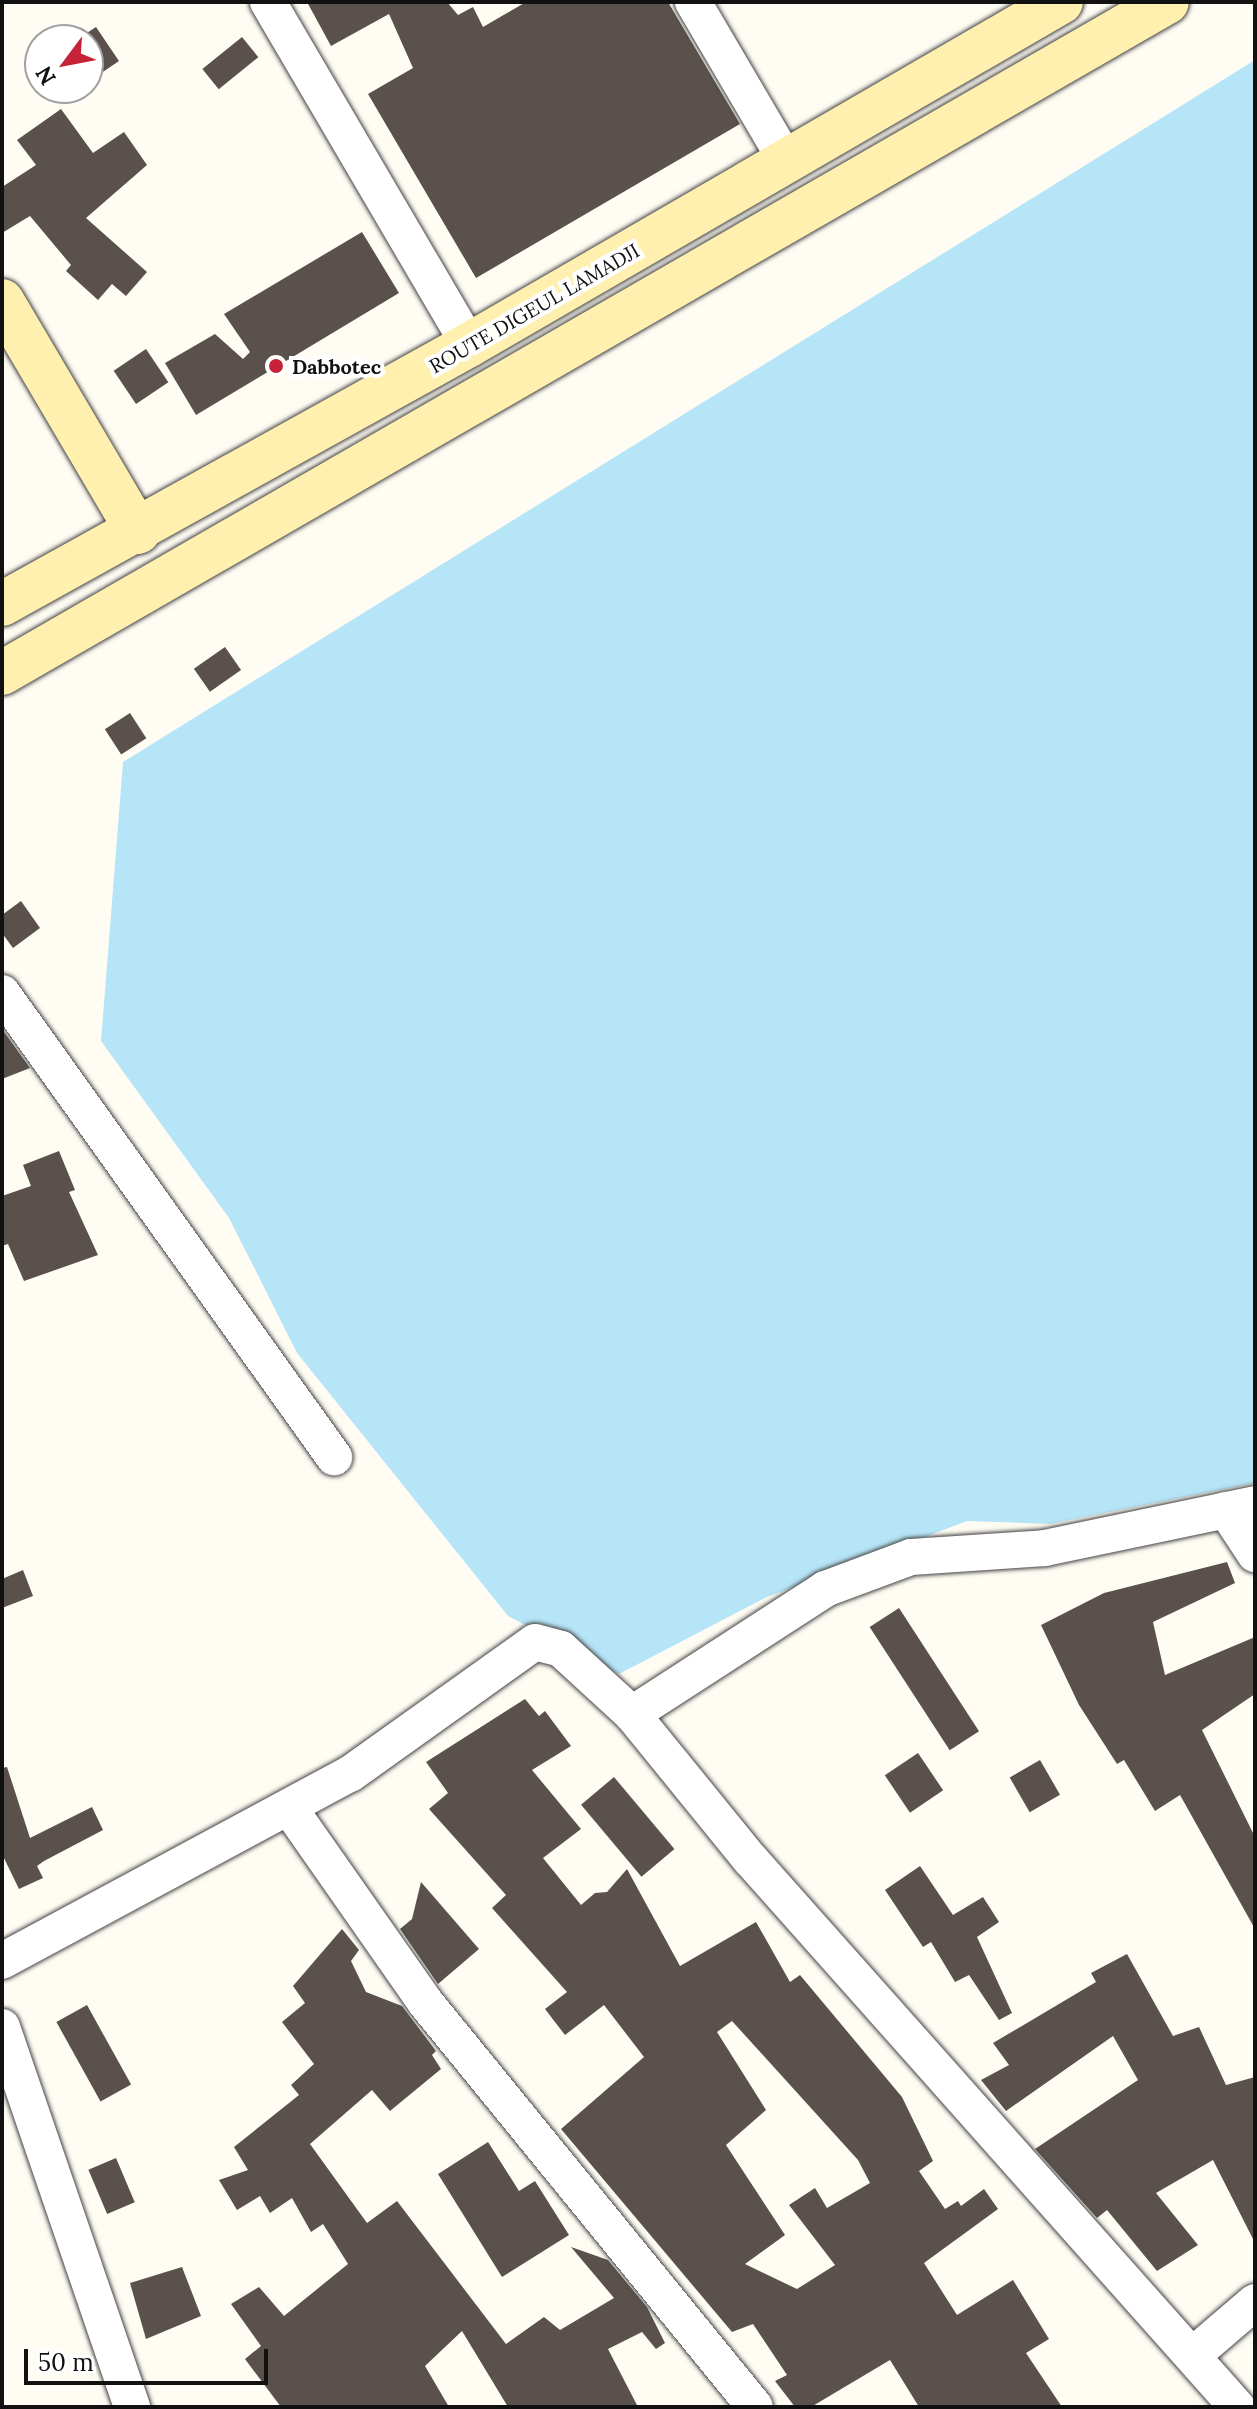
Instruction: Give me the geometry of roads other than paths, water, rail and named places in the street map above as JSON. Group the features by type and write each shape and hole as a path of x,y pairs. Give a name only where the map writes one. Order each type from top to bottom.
{"main road":[{"name":"ROUTE DIGEUL LAMADJI","path":"2,604 138,532 469,345 1061,2"},
{"path":"2,673 1167,2"},
{"path":"2,301 138,532"}],"street":[{"path":"268,2 469,345"},
{"path":"693,2 787,162"},
{"path":"2,993 334,1457"},
{"path":"632,1714 825,1589 911,1557 1045,1548 1240,1507 1255,1554"},
{"path":"2,1961 148,1879 290,1809 350,1774 535,1642 561,1649 632,1714 750,1859 1237,2407"},
{"path":"290,1809 425,2002 755,2407"},
{"path":"2,2027 132,2407"},
{"path":"1192,2356 1255,2302"}],"water":[{"path":"1255,60 1255,1483 1050,1524 967,1521 767,1597 619,1674 508,1616 297,1353 229,1218 101,1041 123,762"}],"place":[{"name":"Dabbotec","path":"276,366"}]}
